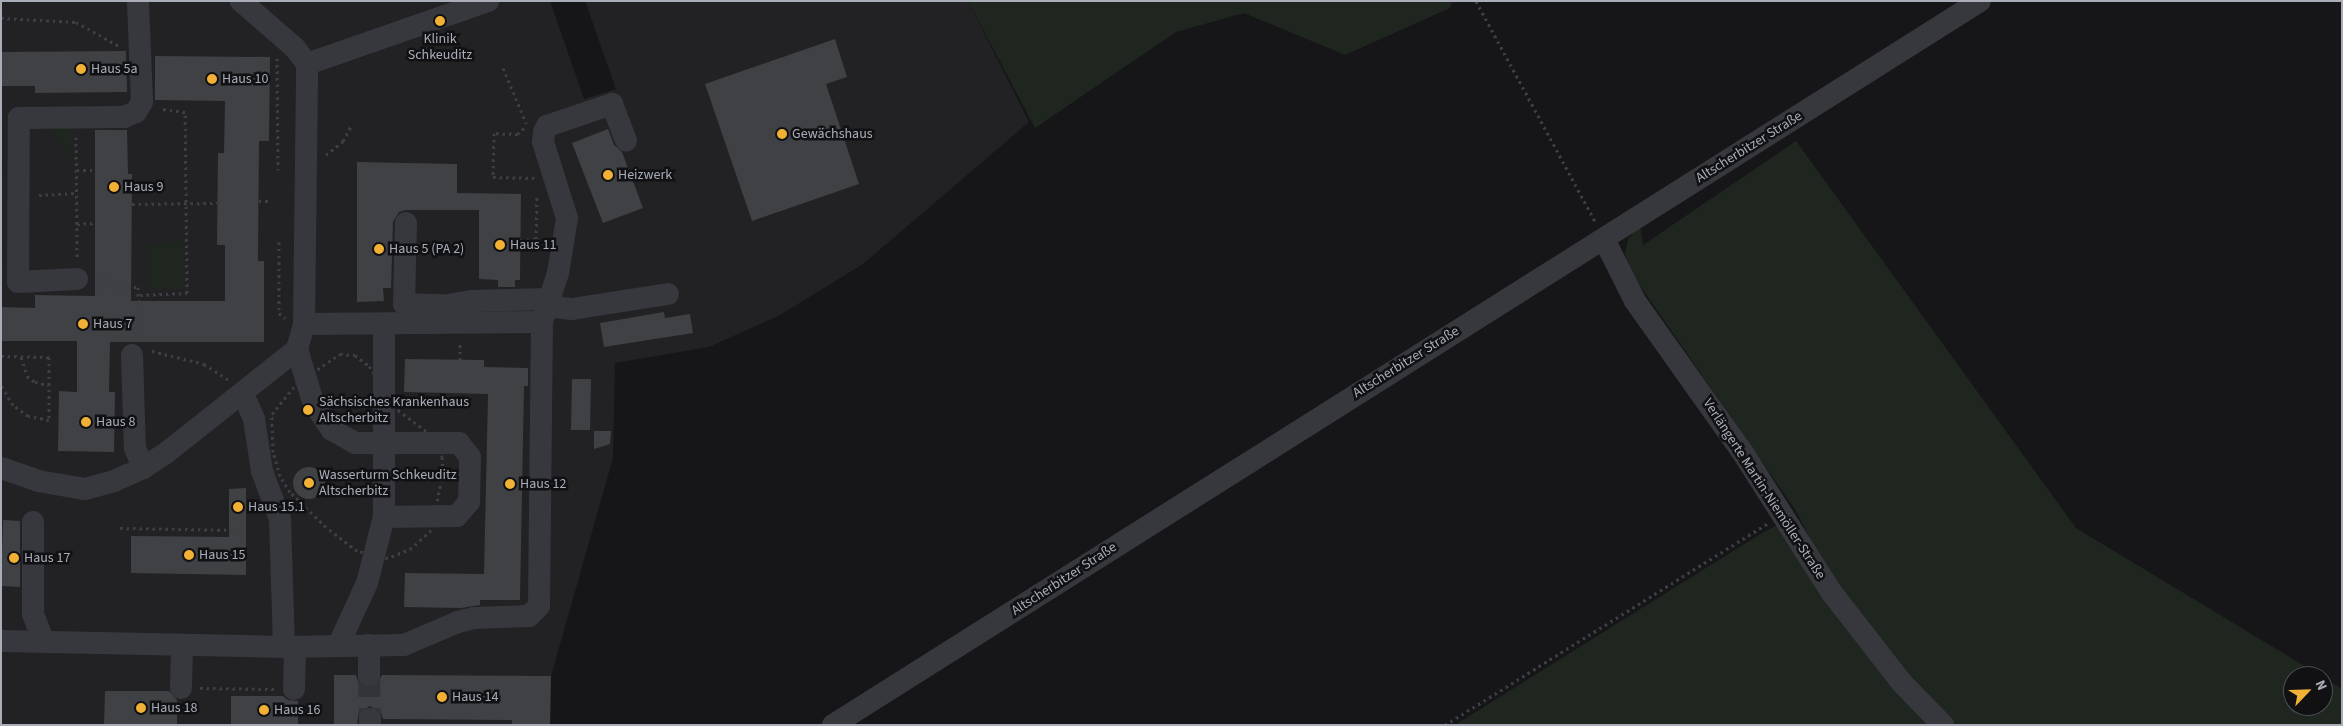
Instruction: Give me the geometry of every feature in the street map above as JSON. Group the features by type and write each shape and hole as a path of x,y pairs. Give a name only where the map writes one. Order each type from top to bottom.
{"street":[{"path":"77,279 18,282 10,249 18,195 10,149 19,118 76,119 124,116 136,112 142,102 138,1"},
{"path":"241,1 284,38 307,64 304,324 297,349 313,402 332,430 354,443 459,443 470,457 469,502 457,516 384,516"},
{"path":"307,64 488,1"},
{"name":"Altscherbitzer Straße","path":"833,725 1980,1"},
{"path":"1,641 289,647 404,645 458,622 474,618 529,616 539,606 546,309 558,273 567,218 543,142 548,126 612,104 626,140"},
{"path":"406,224 404,304 442,306 471,301 546,309 572,309 668,294"},
{"name":"Verlängerte Martin-Niemöller-Straße","path":"1604,239 1635,301 1743,453 1832,593 1902,683 1943,725"},
{"path":"408,324 442,306"},
{"path":"304,324 408,324 546,309"},
{"path":"338,646 367,584 384,516 382,444 384,325"},
{"path":"139,349 135,448 143,468"},
{"path":"1,468 38,481 85,489 114,481 143,468 242,394 297,349"},
{"path":"242,394 254,419 262,471 280,519 289,647 294,689"},
{"path":"33,522 33,614 44,642"},
{"path":"180,688 182,645"},
{"path":"369,645 369,675"}],"path":[{"path":"1476,1 1604,239"},
{"path":"1,18 76,22 115,46 140,44"},
{"path":"278,170 277,54 284,38"},
{"path":"503,68 527,125 518,134 494,132 493,177 538,178"},
{"path":"140,295 187,293 185,112 153,108 142,102"},
{"path":"76,119 77,279 81,286 138,287 140,295 139,349 204,364 223,374 242,394"},
{"path":"306,159 330,153 343,141 352,124"},
{"path":"520,240 536,239 538,148 543,142"},
{"path":"77,170 95,170"},
{"path":"18,195 77,193"},
{"path":"259,201 272,201"},
{"path":"132,204 218,203"},
{"path":"77,224 95,223"},
{"path":"104,271 104,287"},
{"path":"1,356 49,357 49,420 28,416 20,411 13,405 1,385"},
{"path":"20,357 28,376 35,382 49,385"},
{"path":"1445,725 1783,516"},
{"path":"120,528 240,530"},
{"path":"180,688 294,689"}],"shaded area":[{"name":"Sächsisches Krankenhaus Altscherbitz","path":"1,1 550,1 584,99 616,89 585,1 968,1 1029,122 863,264 780,315 709,347 615,363 613,458 551,676 550,725 1,725"},
{"path":"968,1 1452,1 1450,8 1345,55 1244,13 1176,32 1035,128"},
{"path":"72,123 73,164 47,124"},
{"path":"1796,141 2076,528 2304,666 2283,666 2283,716 2333,716 2333,683 2342,689 2342,725 1956,725 1914,682 1827,571 1796,511 1634,277 1625,254 1628,239 1640,225 1643,245"},
{"path":"149,243 184,243 184,289 149,289"},
{"path":"1781,523 1936,725 1455,725 1762,533"}],"building":[{"name":"Gewächshaus","path":"835,39 847,77 826,84 859,184 752,221 705,84"},
{"name":"Haus 5a","path":"126,51 127,92 35,93 35,86 1,86 1,52"},
{"path":"155,56 270,57 269,141 259,141 258,261 264,261 264,342 110,342 109,392 115,392 114,452 58,451 59,391 77,392 77,341 1,341 1,307 35,308 35,295 95,296 95,130 127,130 128,174 132,174 131,301 225,301 225,245 217,245 218,153 224,153 225,101 155,100"},
{"name":"Heizwerk","path":"608,129 614,145 622,152 643,208 603,223 572,143"},
{"name":"Haus 5 (PA 2)","path":"357,162 457,164 457,193 521,194 520,280 515,280 515,287 498,287 498,280 479,279 479,210 406,210 399,212 393,222 391,288 383,288 384,301 357,302"},
{"path":"664,312 665,318 690,314 693,333 604,347 600,323"},
{"name":"Haus 12","path":"405,359 484,360 484,367 528,368 528,386 524,386 520,600 480,600 480,605 461,608 404,607 405,573 484,574 488,394 404,392"},
{"path":"572,379 591,379 590,430 571,430"},
{"path":"594,431 611,431 610,444 594,449"},
{"name":"Wasserturm Schkeuditz Altscherbitz","path":"309,467 315,468 320,472 324,477 324,489 320,494 315,498 309,499 303,498 298,494 294,489 293,483 294,477 298,472 303,468"},
{"name":"Haus 15","path":"246,488 246,575 131,573 131,536 229,537 229,489"},
{"name":"Haus 17","path":"3,520 20,521 20,587 1,586"},
{"name":"Haus 14","path":"334,675 356,675 358,682 369,688 376,686 382,675 551,676 550,725 512,725 512,720 383,719 381,712 370,706 359,712 357,725 334,725"},
{"name":"Haus 18","path":"105,691 169,691 177,700 177,725 104,725"},
{"name":"Haus 16","path":"231,696 283,696 288,700 298,701 298,725 231,725"}],"tunnel":[{"path":"369,675 370,719"}],"place":[{"name":"Klinik Schkeuditz","path":"440,21"},
{"name":"Haus 5a","path":"81,69"},
{"name":"Haus 10","path":"212,79"},
{"name":"Gewächshaus","path":"782,134"},
{"name":"Heizwerk","path":"608,175"},
{"name":"Haus 9","path":"114,187"},
{"name":"Haus 11","path":"500,245"},
{"name":"Haus 5 (PA 2)","path":"379,249"},
{"name":"Haus 7","path":"83,324"},
{"name":"Sächsisches Krankenhaus Altscherbitz","path":"308,410"},
{"name":"Haus 8","path":"86,422"},
{"name":"Wasserturm Schkeuditz Altscherbitz","path":"309,483"},
{"name":"Haus 12","path":"510,484"},
{"name":"Haus 15.1","path":"238,507"},
{"name":"Haus 15","path":"189,555"},
{"name":"Haus 17","path":"14,558"},
{"name":"Haus 14","path":"442,697"},
{"name":"Haus 18","path":"141,708"},
{"name":"Haus 16","path":"264,710"}]}
